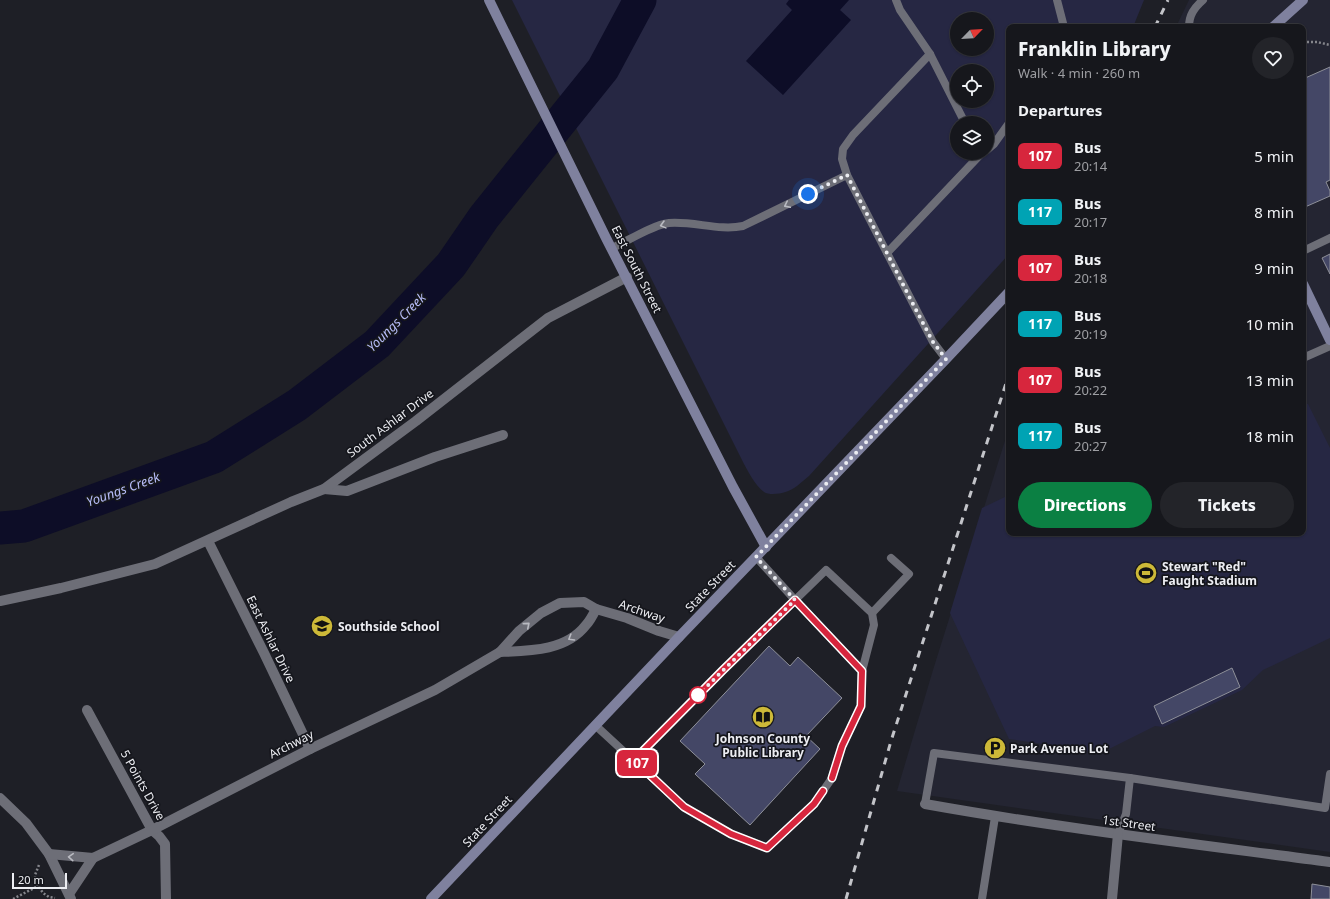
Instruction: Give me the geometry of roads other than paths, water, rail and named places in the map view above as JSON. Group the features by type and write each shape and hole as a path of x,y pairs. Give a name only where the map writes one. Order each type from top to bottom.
{"street":[{"name":"East South Street","path":"489,0 606,238 733,486 766,547"},
{"path":"1276,24 1303,0"},
{"name":"South Ashlar Drive","path":"0,601 61,588 155,564 291,502 324,489 422,416 548,318 626,277"},
{"path":"1306,290 1330,340"},
{"name":"State Street","path":"431,899 1006,295"},
{"path":"324,489 346,491 435,457 503,435"},
{"name":"East Ashlar Drive","path":"208,541 310,749"},
{"name":"Archway","path":"49,854 68,857 93,858 152,830 310,749 435,690 500,652 519,631 541,613 560,604 584,602 596,609 627,618 659,631 679,637"},
{"name":"Archway","path":"500,652 526,651 558,646 576,636 586,625 596,609"},
{"name":"5 Points Drive","path":"87,710 152,830 165,844 166,899"},
{"path":"0,798 26,823 49,854 70,896"},
{"name":"1st Street","path":"925,804 995,817 1330,862"},
{"path":"1112,899 1118,834"},
{"path":"70,896 93,858"}],"lane":[{"path":"896,0 900,10 930,54 962,116"},
{"path":"1057,0 1063,24"},
{"path":"1189,24 1190,17 1194,8 1203,0"},
{"path":"930,54 852,135 843,149 842,158 847,175 933,342 946,359"},
{"path":"994,144 1006,127"},
{"path":"887,253 975,160"},
{"path":"612,248 661,225 671,223 702,224 732,228 743,226 847,175"},
{"path":"1306,250 1330,238"},
{"path":"1306,357 1330,346"},
{"path":"756,557 862,671"},
{"path":"872,613 909,574 891,558"},
{"path":"596,725 684,807 731,834 767,848 814,804 832,778 842,746 861,706 862,671 874,625 872,613 826,570 723,670 634,760"},
{"path":"925,804 934,753 1130,778 1324,808 1330,774"},
{"path":"1118,834 1126,814 1130,778"},
{"path":"982,899 995,817"}],"waterway":[{"name":"Youngs Creek","path":"0,528 24,526 214,457 297,405 377,344 451,265 484,217 603,69 640,0"}],"railway":[{"path":"1156,24 1168,0"},
{"path":"846,899 891,741 1006,383"}],"place":[{"name":"Stewart \"Red\" Faught Stadium","path":"1146,573"},
{"name":"Southside School","path":"322,626"},
{"name":"Johnson County Public Library","path":"763,717"},
{"name":"Park Avenue Lot","path":"995,748"}]}
